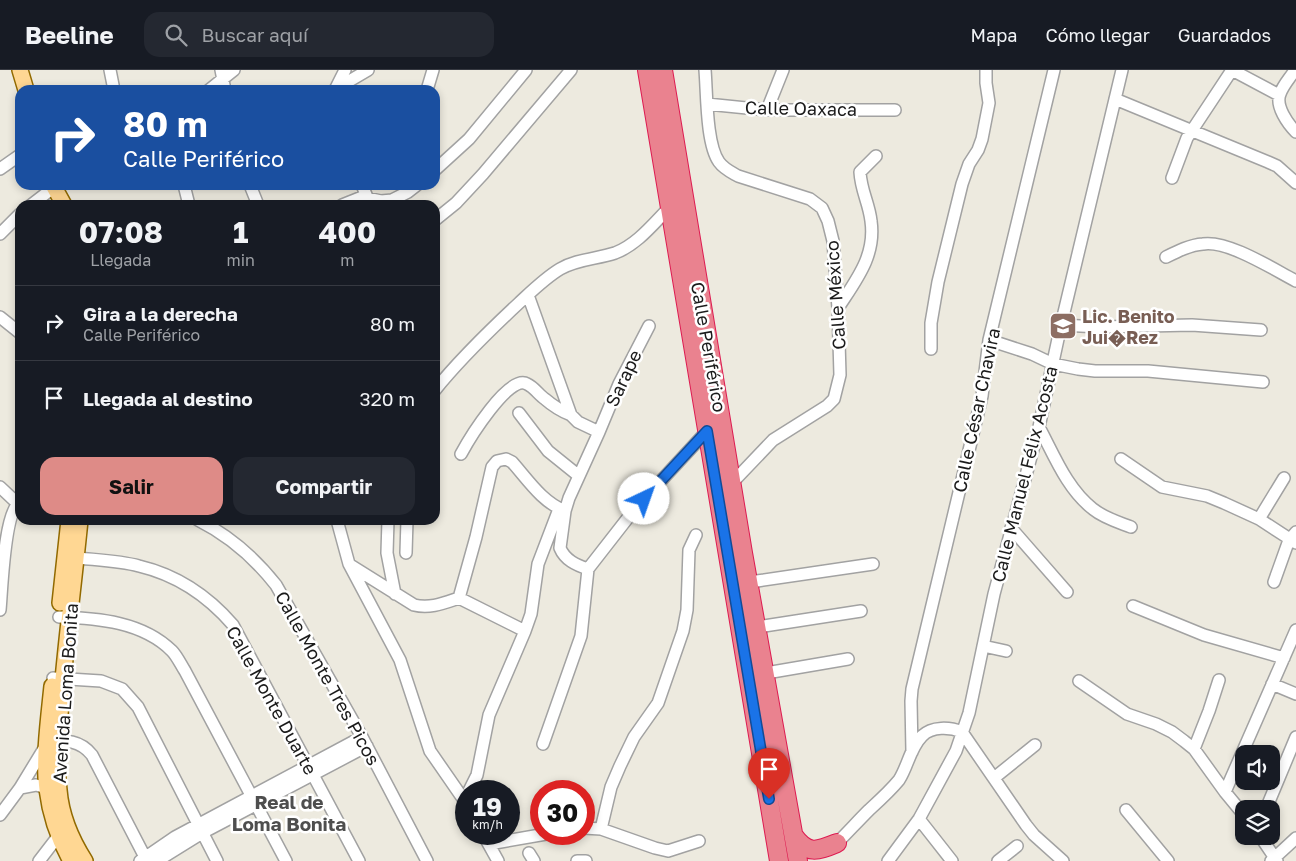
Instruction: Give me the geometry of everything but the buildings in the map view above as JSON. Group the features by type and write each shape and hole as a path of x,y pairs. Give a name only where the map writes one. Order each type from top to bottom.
{"highway":[{"name":"Calle Periférico","path":"647,70 779,861"},
{"name":"Calle Periférico","path":"663,70 743,553 798,861"},
{"path":"743,553 752,563 757,581 779,713 774,728"},
{"path":"794,836 802,846 812,850 837,843"},
{"path":"823,861 837,843"}],"main road":[{"path":"20,70 24,85"},
{"name":"Avenida Loma Bonita","path":"69,525 70,557 47,788 60,835 72,861"},
{"name":"Avenida Loma Bonita","path":"70,557 79,525"},
{"name":"Avenida Loma Bonita","path":"53,741 62,811 74,842 85,861"}],"street":[{"path":"110,70 113,85"},
{"path":"223,80 234,70"},
{"path":"337,85 345,70"},
{"path":"342,85 368,70"},
{"path":"428,85 432,70"},
{"path":"440,165 469,139 526,70"},
{"path":"440,216 456,203 483,174 572,70"},
{"name":"Calle México","path":"705,70 712,148 719,162 728,171 764,185 795,193 810,199 822,208 828,221 833,241 838,308 840,375 834,399 828,406 773,440 732,483"},
{"path":"767,110 783,70"},
{"path":"932,349 931,323 938,282 966,169 982,139 988,103 986,70"},
{"name":"Calle César Chavira","path":"912,752 912,689 982,396 989,340 1054,70"},
{"name":"Calle Manuel Félix Acosta","path":"888,861 919,819 956,751 974,692 994,594 1039,427 1061,325 1122,70"},
{"path":"1172,178 1191,131 1232,70 1279,95"},
{"path":"1295,70 1279,95 1284,116 1296,132"},
{"path":"1115,99 1268,162 1282,170 1296,183"},
{"name":"Calle Oaxaca","path":"707,104 767,110 895,110"},
{"path":"838,308 868,260 871,243 871,220 861,186 860,172 876,156"},
{"path":"0,169 15,158"},
{"path":"37,200 50,190"},
{"path":"364,190 367,197"},
{"path":"392,200 410,190"},
{"path":"353,200 367,197 378,200"},
{"path":"440,384 469,352 553,273 563,267 613,254 624,249 670,207"},
{"path":"0,234 15,219"},
{"path":"1166,257 1186,248 1204,243 1219,244 1236,250 1296,281"},
{"path":"528,296 571,415"},
{"path":"0,317 15,329"},
{"path":"1061,325 1100,327 1192,325 1261,330"},
{"name":"Sarape","path":"562,510 628,365 649,326"},
{"path":"989,340 1032,354 1053,364 1095,371 1148,371 1263,382"},
{"path":"461,454 490,410 506,393 520,383 527,384 554,407 599,432"},
{"path":"519,413 548,451 579,476"},
{"path":"1039,427 1070,485 1092,508 1110,519 1132,527"},
{"path":"543,744 581,636 588,569 634,510 707,431"},
{"path":"459,598 476,537 492,467 497,461 506,459 512,462 540,495 562,510"},
{"path":"1121,459 1162,487 1207,496 1259,519 1294,538 1274,582"},
{"path":"1259,519 1284,478"},
{"path":"0,487 15,500"},
{"path":"0,610 2,567 9,519 15,508"},
{"path":"562,510 560,548 567,558 578,566 588,569"},
{"path":"474,780 489,715 526,631 538,564 562,510"},
{"name":"Calle Monte Tres Picos","path":"207,525 231,539 243,549 276,585 364,742 427,861"},
{"path":"338,525 349,564 400,660 430,751 455,783"},
{"path":"388,525 387,553 395,594"},
{"path":"406,553 407,525"},
{"path":"1011,528 1066,592"},
{"path":"601,829 611,787 634,737 658,702 683,631 687,610 689,550 696,536"},
{"name":"Calle Monte Duarte","path":"70,557 137,565 154,570 186,585 213,604 233,625 358,861"},
{"path":"349,564 406,602 424,607 459,598 526,631"},
{"path":"757,581 873,564"},
{"path":"1133,606 1204,635 1284,658"},
{"path":"764,626 861,611"},
{"path":"64,617 93,619 129,625 156,639 173,652 185,671 286,861"},
{"path":"1225,792 1296,630"},
{"path":"983,646 1006,651"},
{"path":"772,672 848,659"},
{"path":"58,679 101,681 122,689 138,707 217,861"},
{"path":"1194,749 1219,680"},
{"path":"1079,681 1119,710 1172,732 1194,749 1235,804"},
{"path":"1272,684 1296,694"},
{"path":"837,843 891,789 908,764 912,752 922,737 938,729 955,729 962,732 1026,826 1063,861"},
{"path":"1270,800 1296,737"},
{"path":"0,815 53,741 70,740 78,743 92,756 144,860 175,837 200,829"},
{"path":"157,861 200,829 364,742"},
{"path":"994,778 1036,745"},
{"path":"20,788 36,785 47,788"},
{"path":"1126,810 1168,861"},
{"path":"919,819 952,861"},
{"path":"595,829 601,829 655,848 668,850 699,841"},
{"path":"39,861 60,835"},
{"path":"1265,845 1274,860 1296,838"},
{"path":"490,845 498,861"},
{"path":"998,861 1018,846"},
{"path":"577,861 586,861"}],"place":[{"name":"Lic. Benito Jui�Rez","path":"1063,326"}],"district":[{"name":"Real de Loma Bonita","path":"289,812"}],"route":[{"path":"644,499 707,431 769,799"}]}
